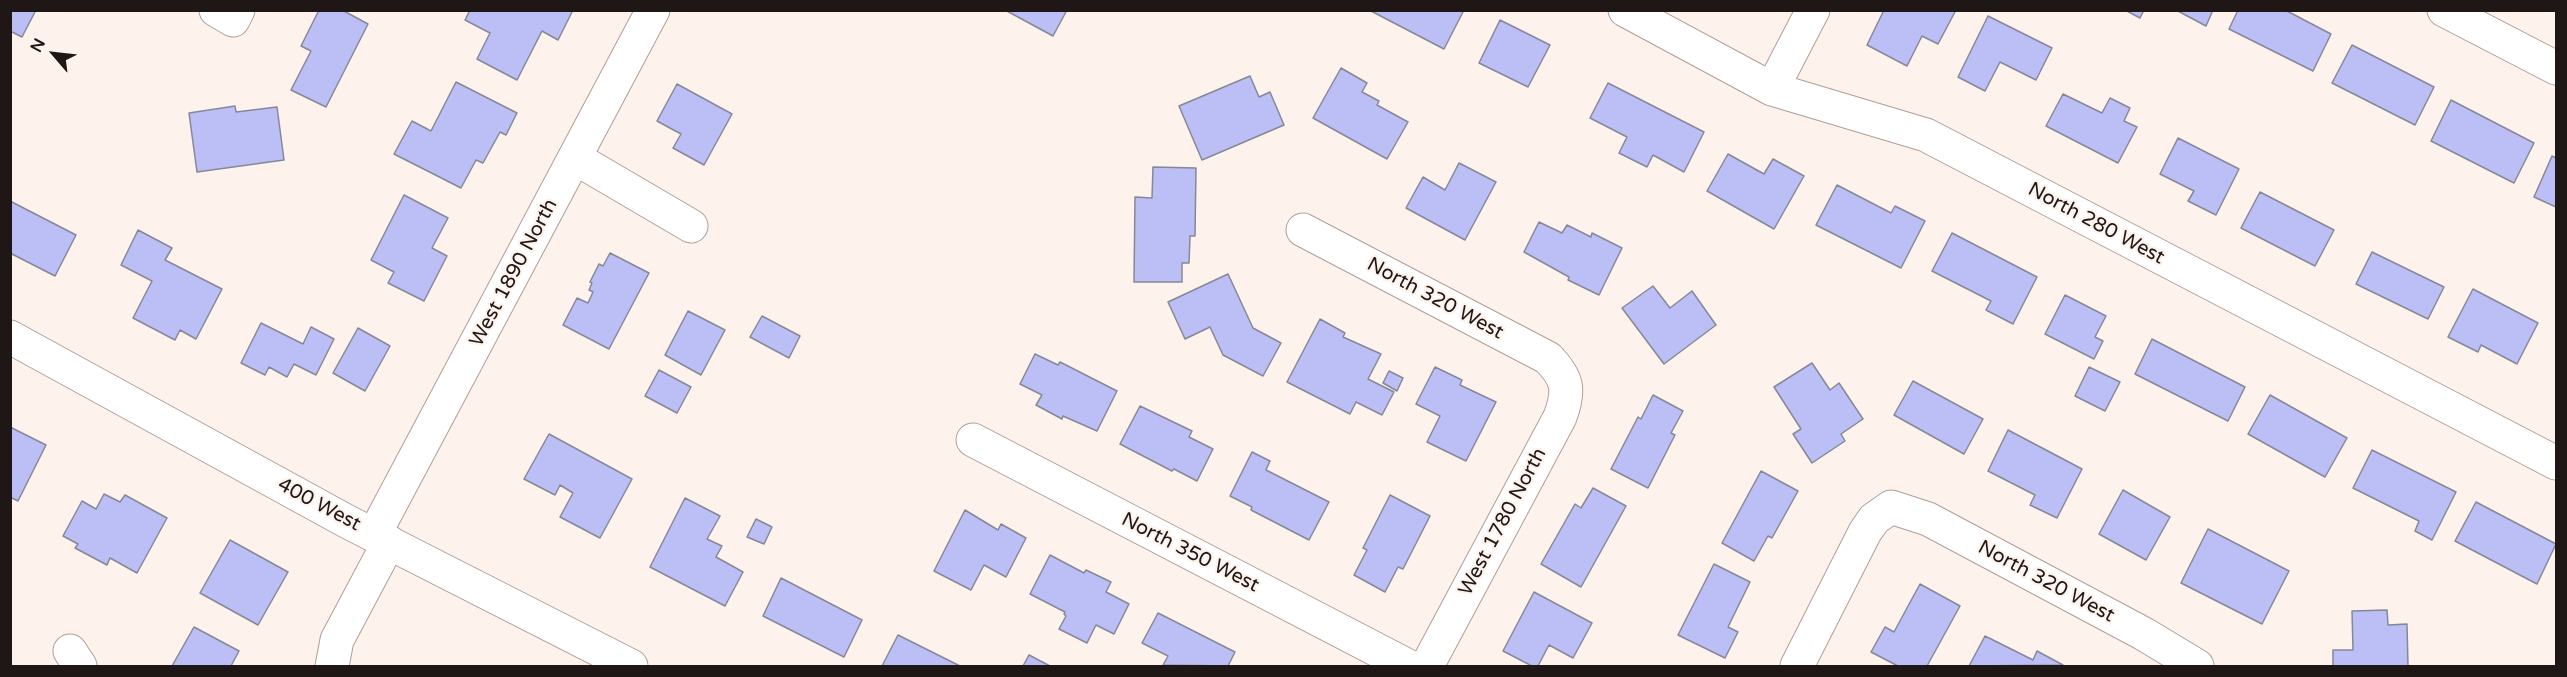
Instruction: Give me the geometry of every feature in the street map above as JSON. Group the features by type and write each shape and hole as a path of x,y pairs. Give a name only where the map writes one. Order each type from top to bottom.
{"street":[{"name":"West 1890 North","path":"332,666 337,640 382,538 575,158 653,10"},
{"name":"North 280 West","path":"1625,10 1772,89 1926,135 2556,464"},
{"path":"1772,89 1813,10"},
{"path":"2444,10 2556,68"},
{"path":"575,158 691,226"},
{"name":"North 320 West","path":"1303,230 1548,358 1563,374"},
{"name":"400 West","path":"10,337 382,538 631,666"},
{"name":"West 1780 North","path":"1427,666 1560,417 1566,399 1563,374"},
{"name":"North 350 West","path":"973,440 1408,666"},
{"name":"North 320 West","path":"1797,666 1865,532 1874,519 1891,507 1928,519 2144,634 2197,666"}],"building":[{"path":"10,10 36,10 22,37 10,31"},
{"path":"319,10 342,10 368,24 326,107 291,90 311,51 301,46"},
{"path":"470,10 573,10 558,40 542,31 517,80 477,59 490,33 465,20"},
{"path":"1005,10 1067,10 1053,36"},
{"path":"1369,10 1464,10 1444,49"},
{"path":"1884,10 1956,10 1938,44 1922,36 1907,66 1867,45"},
{"path":"2125,10 2144,10 2140,18"},
{"path":"2176,10 2213,10 2206,26"},
{"path":"2238,10 2285,10 2331,34 2313,71 2229,29"},
{"path":"1988,16 2052,48 2036,80 2000,62 1985,91 1958,77"},
{"path":"1500,20 1550,45 1528,87 1479,63"},
{"path":"2352,45 2434,87 2415,125 2332,83"},
{"path":"1341,68 1367,83 1362,92 1379,101 1377,105 1408,122 1387,159 1313,118"},
{"path":"1250,76 1259,97 1270,92 1284,125 1202,160 1179,106"},
{"path":"456,82 517,113 506,135 500,132 483,163 476,160 461,188 394,154 412,121 431,131"},
{"path":"1608,83 1704,132 1684,172 1653,155 1647,167 1619,153 1627,137 1590,118"},
{"path":"677,84 732,114 704,165 673,148 681,134 657,121"},
{"path":"2063,94 2102,113 2110,98 2130,108 2124,121 2137,127 2118,163 2046,126"},
{"path":"2451,100 2534,143 2514,183 2431,141"},
{"path":"235,106 236,112 277,107 284,160 197,172 189,113"},
{"path":"2178,138 2239,169 2216,215 2188,201 2194,191 2160,174"},
{"path":"1728,154 1764,174 1773,159 1804,176 1774,229 1707,191"},
{"path":"2552,156 2556,158 2556,207 2534,197"},
{"path":"1459,163 1496,182 1465,240 1406,208 1423,177 1445,190"},
{"path":"1153,167 1196,168 1195,236 1190,236 1189,263 1182,263 1182,282 1134,282 1135,197 1152,198"},
{"path":"1837,185 1891,213 1895,206 1925,221 1901,268 1816,225"},
{"path":"2260,192 2334,230 2315,266 2241,228"},
{"path":"404,195 448,218 432,248 447,256 424,301 388,283 394,272 371,260"},
{"path":"10,201 76,235 55,276 10,253"},
{"path":"1539,222 1562,233 1567,225 1591,237 1592,233 1622,248 1599,295 1568,280 1569,277 1524,252"},
{"path":"138,230 172,248 165,260 222,289 196,339 180,330 175,340 133,318 152,281 121,265"},
{"path":"1952,233 2037,277 2013,324 1986,310 1991,301 1932,271"},
{"path":"2372,252 2444,287 2428,319 2356,284"},
{"path":"610,253 649,273 609,349 563,325 577,298 588,303 593,292 589,290 592,283 590,282 599,264 603,266"},
{"path":"1228,274 1253,328 1281,343 1263,376 1223,355 1210,327 1185,339 1168,302"},
{"path":"1653,286 1670,308 1692,291 1716,325 1664,364 1622,308"},
{"path":"2473,289 2538,323 2517,364 2481,345 2478,352 2448,337"},
{"path":"2065,295 2106,316 2095,337 2103,341 2094,359 2045,334"},
{"path":"688,311 725,330 701,375 665,355"},
{"path":"762,316 800,336 789,358 750,337"},
{"path":"1320,319 1345,333 1343,337 1381,354 1368,379 1394,392 1382,415 1356,402 1350,414 1287,382"},
{"path":"261,323 303,344 311,327 334,339 316,375 294,364 287,377 269,367 265,375 241,363"},
{"path":"358,328 390,346 365,391 333,373"},
{"path":"2152,339 2245,387 2228,421 2135,374"},
{"path":"1035,354 1058,365 1060,362 1117,391 1097,431 1063,416 1062,419 1036,405 1042,395 1020,384"},
{"path":"1812,363 1830,390 1839,383 1863,419 1841,434 1845,441 1812,463 1793,434 1801,429 1774,387"},
{"path":"1435,367 1462,380 1460,385 1496,402 1466,461 1427,442 1440,416 1416,404"},
{"path":"2089,367 2120,382 2105,411 2075,396"},
{"path":"659,370 691,387 677,413 645,396"},
{"path":"1389,371 1403,378 1397,391 1383,383"},
{"path":"1913,381 1983,419 1964,454 1894,415"},
{"path":"1653,395 1683,411 1671,433 1675,435 1648,488 1611,469 1638,417 1641,419"},
{"path":"2270,395 2347,438 2325,477 2248,434"},
{"path":"1140,406 1192,431 1189,437 1213,449 1197,481 1174,469 1172,471 1120,444"},
{"path":"10,427 46,445 18,501 10,497"},
{"path":"2008,430 2082,469 2057,518 2030,505 2035,495 1988,471"},
{"path":"549,434 632,479 600,538 560,517 573,493 560,485 555,495 524,479"},
{"path":"2372,450 2456,492 2432,540 2415,531 2419,521 2353,488"},
{"path":"1252,452 1270,461 1266,470 1329,502 1309,540 1251,510 1252,507 1230,496"},
{"path":"1761,471 1798,491 1772,538 1768,536 1754,561 1722,543"},
{"path":"1593,488 1626,506 1581,587 1541,564 1575,504 1581,508"},
{"path":"2123,490 2170,517 2146,560 2099,534"},
{"path":"104,494 120,502 125,495 167,518 137,573 110,558 107,565 75,548 78,544 63,536 82,501 96,509"},
{"path":"1390,495 1430,516 1403,569 1398,567 1385,592 1354,575 1367,550 1363,548"},
{"path":"685,498 720,516 707,539 722,546 716,557 743,572 725,606 650,567"},
{"path":"2476,502 2556,544 2537,584 2455,541"},
{"path":"965,510 998,530 1001,524 1026,538 1006,577 984,565 971,590 934,571"},
{"path":"756,519 772,527 764,544 747,537"},
{"path":"2208,529 2289,571 2262,624 2181,583"},
{"path":"230,540 288,572 258,625 200,593"},
{"path":"1050,555 1084,573 1086,570 1111,582 1106,592 1129,604 1114,634 1096,625 1087,643 1059,629 1066,616 1065,612 1030,594"},
{"path":"1714,564 1750,582 1728,627 1738,632 1725,658 1678,635"},
{"path":"781,578 862,620 844,657 763,616"},
{"path":"1920,584 1960,606 1927,666 1898,666 1871,652 1885,627 1894,632"},
{"path":"1534,592 1592,623 1573,658 1549,645 1538,666 1532,666 1503,651"},
{"path":"2387,610 2388,625 2407,624 2408,666 2333,666 2333,650 2353,650 2352,611"},
{"path":"1158,613 1235,652 1228,666 1163,665 1168,656 1142,643"},
{"path":"194,627 239,651 231,666 172,666"},
{"path":"898,635 960,666 882,666"},
{"path":"1985,636 2033,660 2037,651 2063,665 1969,666"},
{"path":"1029,655 1050,666 1023,666"}]}
